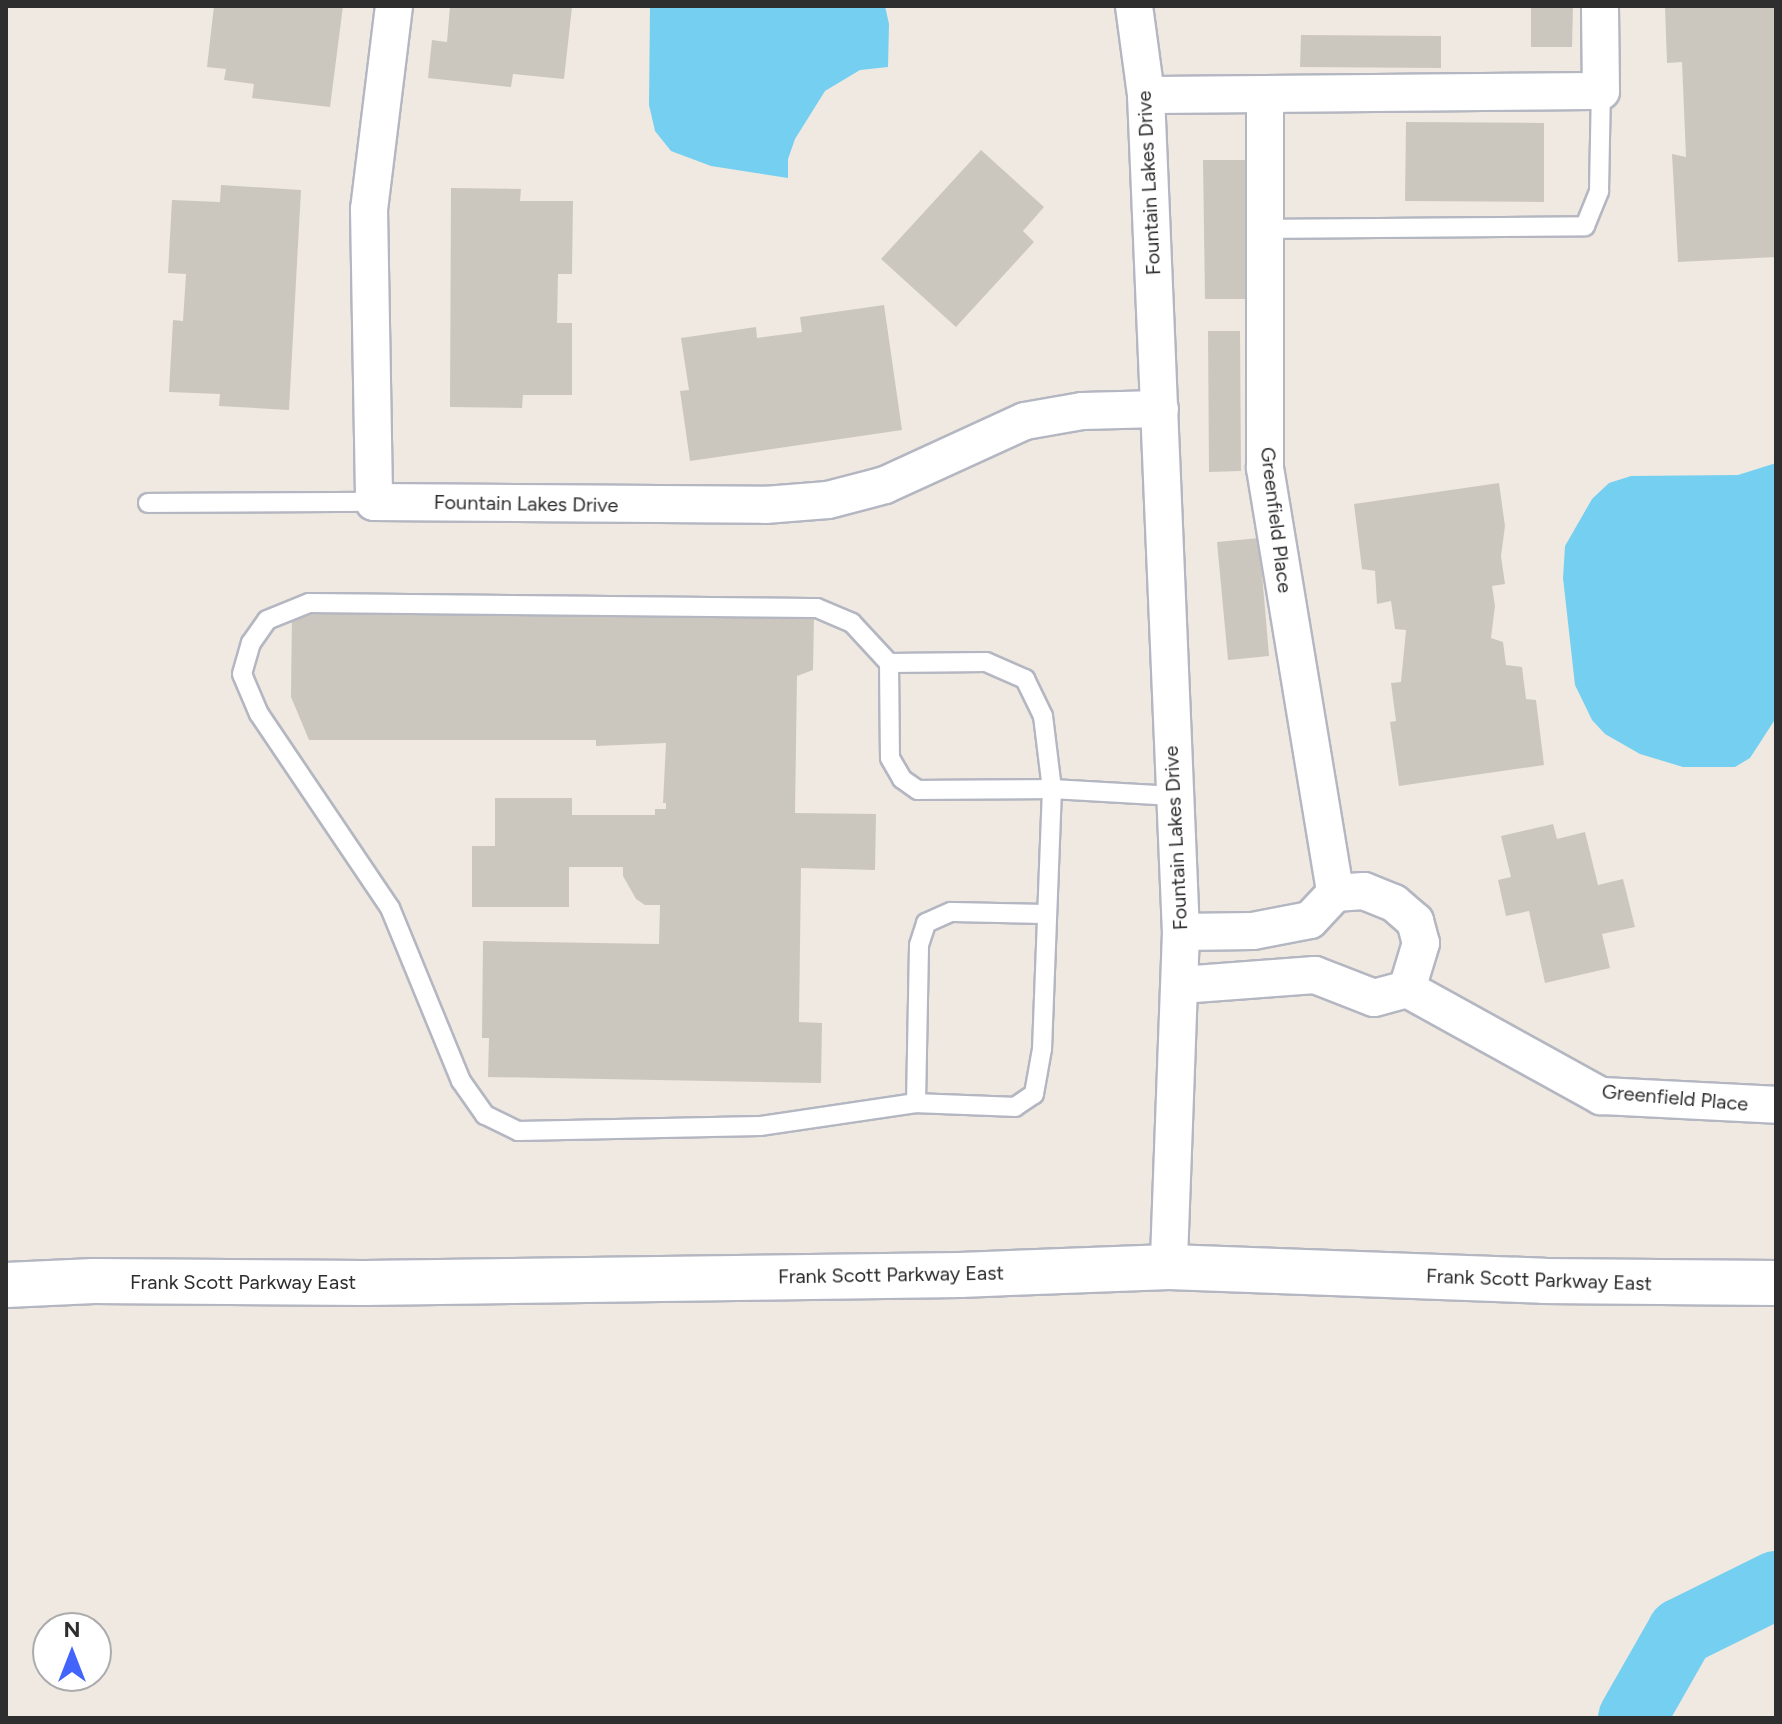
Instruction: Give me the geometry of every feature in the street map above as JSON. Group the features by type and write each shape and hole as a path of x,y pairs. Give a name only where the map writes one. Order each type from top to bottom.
{"main road":[{"name":"Frank Scott Parkway East","path":"6,1285 94,1281 364,1283 960,1275 1169,1267 1544,1281 1776,1283"}],"street":[{"path":"374,502 369,209 394,6"},
{"name":"Fountain Lakes Drive","path":"1134,6 1146,95 1181,932 1169,1267"},
{"path":"1146,95 1601,91 1600,6"},
{"name":"Greenfield Place","path":"1265,95 1265,468 1335,893"},
{"name":"Fountain Lakes Drive","path":"374,502 765,505 828,500 885,485 1025,421 1082,411 1160,409"},
{"path":"1181,932 1253,931 1310,920 1335,893 1364,891 1394,903 1415,921 1421,943 1407,989 1374,998 1315,975 1181,985"},
{"name":"Greenfield Place","path":"1407,989 1601,1096 1776,1105"}],"lane":[{"path":"1265,229 1585,226 1599,191 1601,91"},
{"path":"148,503 374,502"},
{"path":"889,663 986,662 1025,679 1043,716 1052,789 1042,1049 1034,1094 1015,1107 916,1103 760,1126 518,1131 485,1115 461,1081 390,908 259,714 242,674 251,643 267,620 309,603 817,608 852,623 889,663 890,758 902,779 918,790 1052,789 1174,796"},
{"path":"916,1103 919,945 926,923 951,912 1047,914"}],"water":[{"path":"650,6 885,6 889,24 888,67 860,70 825,91 795,139 788,159 788,178 711,166 671,151 655,131 649,105"},
{"path":"1776,463 1776,718 1750,758 1735,767 1683,767 1640,754 1605,734 1592,720 1575,685 1563,578 1565,546 1592,499 1609,483 1631,476 1738,475"}],"building":[{"path":"214,6 343,6 330,107 252,98 254,84 224,80 226,69 207,67"},
{"path":"450,6 572,7 564,79 513,74 511,87 428,78 432,40 447,42"},
{"path":"1531,6 1573,6 1572,47 1531,47"},
{"path":"1776,6 1776,257 1678,262 1672,154 1686,157 1682,62 1667,63 1665,7"},
{"path":"1301,35 1441,36 1441,68 1300,67"},
{"path":"1406,122 1544,123 1544,202 1405,201"},
{"path":"981,150 1044,207 1023,231 1034,242 956,327 881,259"},
{"path":"1203,160 1246,160 1248,299 1205,299"},
{"path":"221,185 301,190 289,410 219,406 220,394 169,392 173,320 183,321 186,274 168,273 172,200 220,202"},
{"path":"451,188 521,189 520,201 573,201 572,274 558,274 557,323 572,323 572,395 523,395 522,408 450,407"},
{"path":"884,305 902,430 690,461 680,391 689,390 681,338 756,327 757,338 802,332 800,317"},
{"path":"1208,331 1240,331 1241,471 1209,472"},
{"path":"1499,483 1505,526 1501,556 1505,584 1492,586 1495,606 1491,638 1503,642 1506,665 1522,667 1526,699 1536,700 1544,765 1399,786 1390,722 1396,721 1391,683 1401,682 1406,630 1395,629 1391,601 1377,604 1375,571 1362,569 1354,504"},
{"path":"1259,538 1269,656 1228,660 1217,542"},
{"path":"292,610 814,617 813,670 797,676 795,813 876,814 875,870 801,868 799,1022 822,1023 821,1083 488,1077 489,1038 482,1038 483,941 659,944 660,905 645,905 636,899 623,876 623,867 569,867 569,907 472,907 472,846 495,846 495,798 572,798 572,815 655,815 655,809 666,809 666,803 663,803 666,743 596,746 596,740 309,740 291,697"},
{"path":"1553,824 1557,839 1585,832 1598,885 1623,879 1635,927 1602,934 1610,968 1545,983 1529,911 1506,916 1498,880 1511,877 1501,836"}],"waterway":[{"path":"1632,1718 1681,1632 1776,1585"}]}
